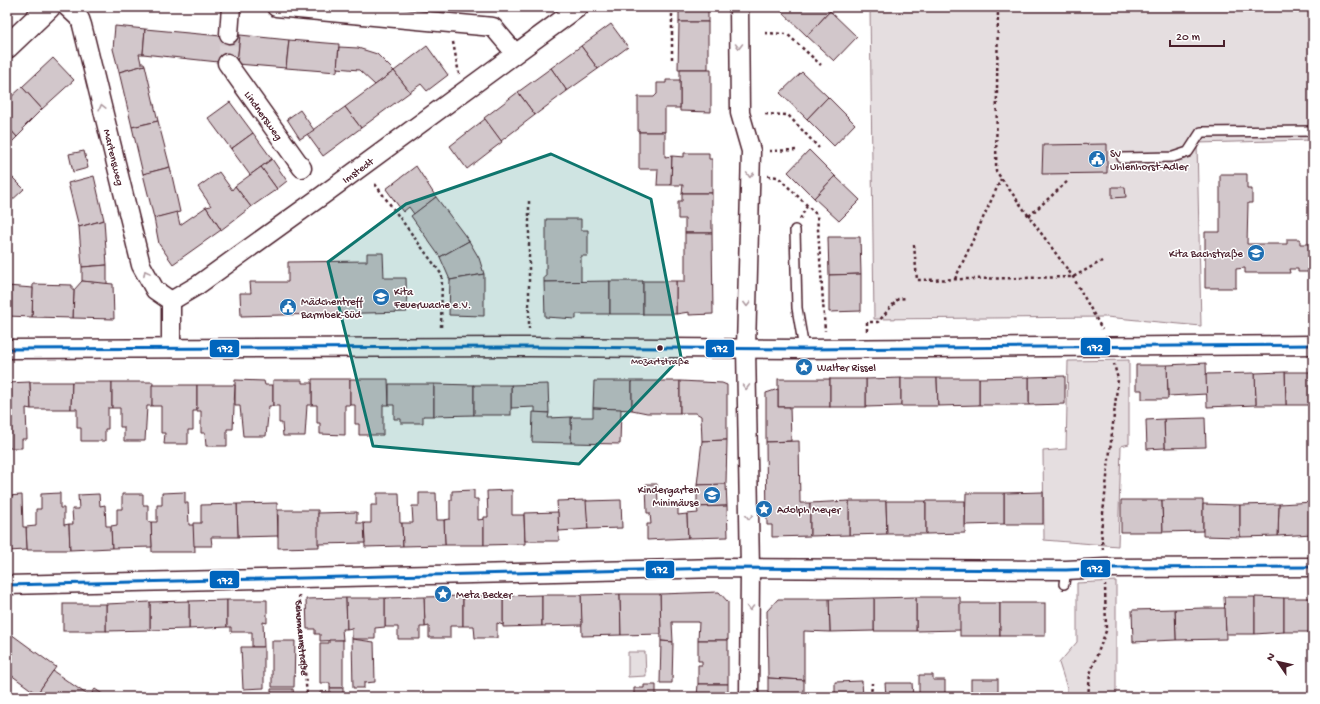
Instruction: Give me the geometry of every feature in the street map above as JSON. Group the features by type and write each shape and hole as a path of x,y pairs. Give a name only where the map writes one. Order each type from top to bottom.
{"street":[{"path":"7,47 49,7"},
{"name":"Martensweg","path":"67,7 80,19 82,25 141,265 155,290 171,301"},
{"path":"229,34 231,7"},
{"path":"276,7 493,27 515,53"},
{"name":"Imstedt","path":"171,301 210,276 579,7"},
{"path":"739,7 740,113 751,151 746,348 750,569 749,697"},
{"name":"Lindnersweg","path":"227,63 302,168"},
{"path":"171,301 171,348"},
{"path":"7,349 804,349 1313,345"},
{"path":"7,585 720,568 1065,577 1105,568 1313,567"}],"lane":[{"path":"1122,158 1173,157 1188,152 1201,132 1313,131"},
{"path":"795,230 797,308 804,349"}],"path":[{"path":"672,7 672,59"},
{"path":"993,7 998,10"},
{"path":"450,23 462,92"},
{"path":"765,33 787,34 820,65"},
{"path":"765,114 788,115 819,148"},
{"path":"765,151 797,150"},
{"path":"955,279 1001,179"},
{"path":"1029,216 1068,181"},
{"path":"375,184 442,275 441,348"},
{"path":"529,201 530,329"},
{"path":"914,245 917,280 1074,277 1102,260"},
{"path":"867,331 867,322 878,322 898,299 907,298"},
{"name":"Schumannstraße","path":"298,579 307,697"},
{"path":"871,697 872,683"},
{"path":"960,692 960,697"}],"highlighted area":[{"path":"551,154 651,199 681,357 579,464 489,458 373,446 328,262 406,204"}],"shaded area":[{"path":"870,7 1313,7 1313,140 1197,143 1201,326 1106,317 874,319"},
{"path":"1129,360 1129,444 1121,446 1118,546 1044,540 1043,451 1066,449 1068,361"},
{"path":"1116,581 1116,697 1067,697 1067,688 1059,663 1077,642 1077,583"},
{"path":"628,652 645,652 646,676 628,677"}],"building":[{"path":"679,7 708,7 708,22 679,22"},
{"path":"783,7 825,7 830,11 807,36 780,10"},
{"path":"830,11 857,37 834,61 807,36"},
{"path":"679,22 708,22 708,69 678,69"},
{"path":"611,24 628,47 598,69 581,46"},
{"path":"115,26 145,29 143,54 139,54 141,63 144,63 145,65 119,72 113,49"},
{"path":"145,29 221,36 221,33 240,35 237,64 143,54"},
{"path":"240,35 289,40 286,68 237,64"},
{"path":"289,40 339,44 337,72 286,68"},
{"path":"427,46 448,75 427,91 421,84 410,92 394,71"},
{"path":"581,46 598,69 567,91 551,68"},
{"path":"339,47 358,48 377,54 394,71 375,85 359,70 337,68"},
{"path":"53,58 74,80 42,109 22,87"},
{"path":"145,65 158,121 132,127 119,72"},
{"path":"551,68 567,91 535,115 518,92"},
{"path":"680,69 711,69 711,112 680,111"},
{"path":"394,71 410,92 361,128 345,107"},
{"path":"802,72 828,97 807,119 780,93"},
{"path":"666,80 680,80 680,108 665,108 665,132 638,132 638,97 654,97 657,94 657,83 666,83"},
{"path":"22,87 42,109 23,128 24,130 17,137 7,126 7,101"},
{"path":"518,92 535,115 501,141 484,118"},
{"path":"828,97 855,124 834,146 807,119"},
{"path":"230,102 253,133 231,149 208,118"},
{"path":"345,107 361,128 323,156 307,134"},
{"path":"300,110 314,130 300,139 287,119"},
{"path":"485,119 502,142 467,169 450,146"},
{"path":"158,121 170,167 143,174 132,127"},
{"path":"7,126 17,137 7,147"},
{"path":"639,132 665,132 665,157 672,156 671,185 657,185 658,169 639,169"},
{"path":"253,133 272,159 250,175 231,149"},
{"path":"1107,144 1107,173 1042,174 1043,145"},
{"path":"809,150 835,176 814,198 788,172"},
{"path":"84,151 88,168 73,172 69,154"},
{"path":"684,153 709,153 709,159 712,159 712,193 682,193 683,185 671,185 672,156 684,157"},
{"path":"272,159 287,181 277,189 261,167"},
{"path":"416,166 436,197 414,214 409,207 403,212 386,189"},
{"path":"170,167 180,212 154,218 143,174"},
{"path":"261,167 277,189 251,207 235,186"},
{"path":"7,172 24,189 7,205"},
{"path":"219,172 232,190 235,186 251,207 221,230 206,207 211,206 198,187"},
{"path":"1220,174 1247,174 1247,189 1252,189 1252,203 1248,203 1247,244 1287,244 1287,239 1300,239 1300,244 1313,244 1313,272 1298,272 1298,269 1289,269 1290,273 1245,273 1245,268 1236,269 1236,288 1205,288 1205,232 1220,232"},
{"path":"94,176 104,220 79,227 68,183"},
{"path":"835,176 860,200 839,221 814,198"},
{"path":"1112,187 1125,187 1126,197 1112,198"},
{"path":"682,193 712,193 712,233 685,233 685,219 678,219 678,201 682,201"},
{"path":"436,197 469,241 440,257 411,216"},
{"path":"206,207 221,230 173,264 159,244 154,218 177,212 180,225"},
{"path":"546,219 581,219 581,230 588,230 588,256 581,256 581,282 544,282 544,277 546,277"},
{"path":"104,220 107,265 82,267 79,227"},
{"path":"685,233 712,233 713,314 689,315 689,312 676,314 676,281 685,281"},
{"path":"828,237 860,237 861,274 829,275"},
{"path":"469,241 479,258 484,274 450,280 440,257"},
{"path":"367,253 383,253 384,278 406,278 407,312 241,316 240,293 251,293 250,282 288,282 288,262 367,261"},
{"path":"107,265 107,284 82,281 82,267"},
{"path":"484,274 484,316 449,315 450,280"},
{"path":"861,274 861,311 829,312 829,275"},
{"path":"82,281 113,284 114,319 73,318 74,290"},
{"path":"610,281 610,314 576,314 576,319 545,317 544,282"},
{"path":"610,281 643,281 643,314 610,314"},
{"path":"643,281 676,281 676,314 643,314"},
{"path":"33,284 72,285 72,290 74,290 73,318 32,317"},
{"path":"7,286 33,288 32,317 7,316"},
{"path":"1206,363 1207,394 1168,396 1167,365"},
{"path":"1136,365 1167,365 1168,399 1142,399 1142,390 1136,390"},
{"path":"1285,372 1313,372 1313,405 1286,405"},
{"path":"1285,372 1286,405 1256,405 1255,373"},
{"path":"1255,373 1256,405 1207,407 1206,374"},
{"path":"1065,376 1065,404 1029,405 1029,377"},
{"path":"1029,377 1029,405 979,405 979,378"},
{"path":"901,378 901,406 866,407 866,379"},
{"path":"901,378 937,378 938,406 901,406"},
{"path":"937,378 979,378 979,405 938,406"},
{"path":"312,379 350,379 350,405 345,405 345,435 320,434 320,423 317,423 317,405 312,405"},
{"path":"350,379 388,379 389,405 383,405 383,435 359,435 359,424 355,424 355,405 350,405"},
{"path":"778,379 830,379 830,407 778,407"},
{"path":"830,379 866,379 866,407 830,407"},
{"path":"235,380 264,381 265,385 273,385 273,406 269,406 266,436 243,436 240,406 235,406"},
{"path":"273,380 302,380 302,383 312,383 312,405 307,405 305,436 283,436 282,423 279,423 279,406 273,406"},
{"path":"594,381 632,381 632,410 593,408"},
{"path":"632,381 680,381 680,413 647,413 632,410"},
{"path":"680,381 722,383 727,385 727,440 702,441 701,416 696,413 680,413"},
{"path":"30,382 31,409 26,408 27,439 22,439 22,448 8,448 7,383"},
{"path":"30,382 72,382 71,409 31,409"},
{"path":"72,382 112,382 112,408 108,408 108,429 105,429 105,441 81,441 81,428 77,428 77,409 71,409"},
{"path":"112,382 153,382 152,406 147,406 145,441 124,441 124,427 120,427 120,408 112,408"},
{"path":"389,384 434,384 434,416 423,416 423,423 401,423 401,419 394,419 394,405 389,405"},
{"path":"434,384 474,385 474,415 434,416"},
{"path":"548,384 549,413 535,413 535,407 511,408 511,385"},
{"path":"152,385 197,385 197,411 193,411 193,430 188,430 188,444 164,444 165,433 161,433 161,406 152,406"},
{"path":"197,385 235,385 233,429 227,429 227,446 206,446 205,433 201,433 201,411 197,411"},
{"path":"474,385 511,385 511,415 474,415"},
{"path":"778,389 778,407 790,407 791,441 766,442 766,393"},
{"path":"593,408 621,409 620,444 571,443 571,417 593,417"},
{"path":"533,412 549,413 548,418 571,417 571,443 532,442"},
{"path":"1205,418 1206,447 1165,448 1164,419"},
{"path":"1164,419 1165,448 1147,449 1146,420"},
{"path":"727,440 726,484 697,485 702,441"},
{"path":"799,441 800,503 810,503 810,536 772,537 772,525 767,525 766,442"},
{"path":"646,484 657,484 658,503 678,503 678,515 687,514 688,538 647,540 647,524 651,524 650,513 647,513"},
{"name":"Kindergarten Minimäuse","path":"726,484 727,506 697,507 697,485"},
{"path":"474,490 474,499 478,499 478,520 484,519 484,545 445,545 444,520 450,519 450,500 452,500 452,491"},
{"path":"512,490 512,515 524,515 525,544 484,545 484,517 488,517 487,491"},
{"path":"185,492 185,503 188,503 189,525 194,525 195,552 152,552 151,522 157,522 157,505 162,505 162,493"},
{"path":"1043,492 1043,524 1004,524 1004,493"},
{"path":"60,493 60,508 64,508 64,525 69,524 70,550 27,550 26,527 36,526 36,509 41,509 41,494"},
{"path":"377,493 399,493 400,523 402,523 403,546 365,547 364,523 371,523 371,505 377,505"},
{"path":"419,493 436,493 437,520 444,520 445,545 403,546 402,523 413,523 412,506 419,506"},
{"path":"966,493 1004,493 1004,524 965,525"},
{"path":"99,494 100,506 105,505 106,526 111,526 112,548 70,550 69,524 73,524 72,509 79,509 78,495"},
{"path":"122,494 143,494 143,505 148,505 148,522 151,522 152,547 112,548 111,526 117,525 117,509 122,509"},
{"path":"22,495 23,527 26,527 27,550 7,551 7,496"},
{"path":"587,500 588,529 559,531 557,501"},
{"path":"621,500 622,528 588,529 586,501"},
{"path":"1121,500 1162,500 1163,532 1121,532"},
{"path":"1162,500 1203,500 1203,531 1163,532"},
{"path":"849,501 886,501 887,534 849,535"},
{"path":"849,501 849,535 810,536 810,503"},
{"path":"886,501 926,501 926,534 887,534"},
{"path":"926,501 965,501 965,533 926,534"},
{"path":"1313,502 1313,534 1278,536 1279,504"},
{"path":"277,503 278,536 238,537 237,504"},
{"path":"237,504 238,537 211,537 212,546 194,546 193,523 201,523 201,505"},
{"path":"1203,504 1240,505 1240,537 1203,536"},
{"path":"1279,504 1278,536 1240,537 1240,505"},
{"path":"727,506 728,537 688,538 687,514 698,513 697,507"},
{"path":"278,510 318,510 319,547 278,548"},
{"path":"357,512 357,523 364,523 365,543 318,544 318,513"},
{"path":"558,512 559,541 525,541 524,513"},
{"path":"719,592 728,602 728,640 698,640 699,622 672,622 673,642 661,641 660,594"},
{"path":"620,594 621,635 582,636 581,595"},
{"path":"620,594 660,594 661,634 621,635"},
{"path":"542,595 542,626 503,627 503,596"},
{"path":"542,595 581,595 582,625 542,626"},
{"path":"463,596 463,626 450,626 450,638 429,638 429,626 425,627 424,597"},
{"path":"463,596 503,596 503,625 497,623 497,638 475,638 474,626 463,626"},
{"path":"424,597 425,627 420,627 420,639 398,639 398,627 385,627 385,598"},
{"path":"916,597 960,597 961,630 916,631"},
{"path":"916,597 916,631 874,631 874,598"},
{"path":"1224,597 1255,597 1255,634 1226,634"},
{"path":"1255,597 1284,598 1284,632 1255,634"},
{"path":"346,598 347,629 342,629 343,640 320,641 320,634 315,634 315,629 307,629 306,599"},
{"path":"346,598 385,598 385,627 375,628 375,639 352,639 352,628 347,629"},
{"path":"874,598 874,631 830,632 829,599"},
{"path":"1284,598 1313,598 1313,632 1284,632"},
{"path":"778,599 829,599 830,632 804,631 804,680 768,678 767,611"},
{"path":"227,600 227,627 189,629 189,601"},
{"path":"227,600 267,600 267,623 263,622 264,647 252,647 252,632 231,632 231,627 227,627"},
{"path":"189,601 189,629 150,630 150,602"},
{"path":"150,602 150,630 106,631 106,604"},
{"path":"960,603 1000,603 1000,636 960,636"},
{"path":"1000,603 1045,603 1045,636 1000,636"},
{"path":"63,604 106,604 106,631 63,631"},
{"path":"1225,608 1226,639 1176,640 1175,609"},
{"path":"1175,609 1176,640 1133,642 1132,610"},
{"path":"11,634 56,667 37,694 7,672 7,640"},
{"path":"352,639 374,642 375,682 364,683 364,688 353,688"},
{"path":"329,640 343,640 343,688 330,688 330,683 320,683 320,643 329,643"},
{"path":"698,640 728,640 728,684 698,684 698,665 702,665 702,661 698,661"},
{"path":"272,641 295,641 294,687 272,687"},
{"path":"661,641 673,642 672,683 660,683"},
{"path":"241,647 264,647 264,688 243,689"},
{"path":"53,671 89,697 41,697 37,694"},
{"path":"919,675 933,675 933,680 945,680 945,697 919,697"},
{"path":"768,678 804,680 804,697 768,697"},
{"path":"971,679 998,679 998,697 971,697"},
{"path":"862,681 863,697 835,697 835,682"},
{"path":"885,683 912,683 913,697 886,697"},
{"path":"698,684 728,684 728,697 697,697"},
{"path":"644,685 656,685 656,697 634,697 634,688 644,688"},
{"path":"330,688 343,688 343,697 320,697 320,692 330,692"},
{"path":"95,689 107,697 89,697"},
{"path":"271,689 293,689 294,697 271,697"},
{"path":"474,694 474,697 435,697 435,695"}],"tunnel":[{"path":"227,63 229,34"}],"transit line":[{"name":"172","path":"7,349 530,347 804,349 1313,345"},
{"name":"172","path":"7,585 720,568 1066,570 1105,568 1313,567"}],"place":[{"name":"SV Uhlenhorst-Adler","path":"1097,159"},
{"name":"Kita Bachstraße","path":"1256,253"},
{"name":"Kita Feuerwache e.V.","path":"381,297"},
{"name":"Mädchentreff Barmbek-Süd","path":"288,307"},
{"name":"Mozartstraße","path":"660,348"},
{"name":"Walter Rissel","path":"804,367"},
{"name":"Kindergarten Minimäuse","path":"712,495"},
{"name":"Adolph Meyer","path":"764,509"},
{"name":"Meta Becker","path":"443,594"}]}
